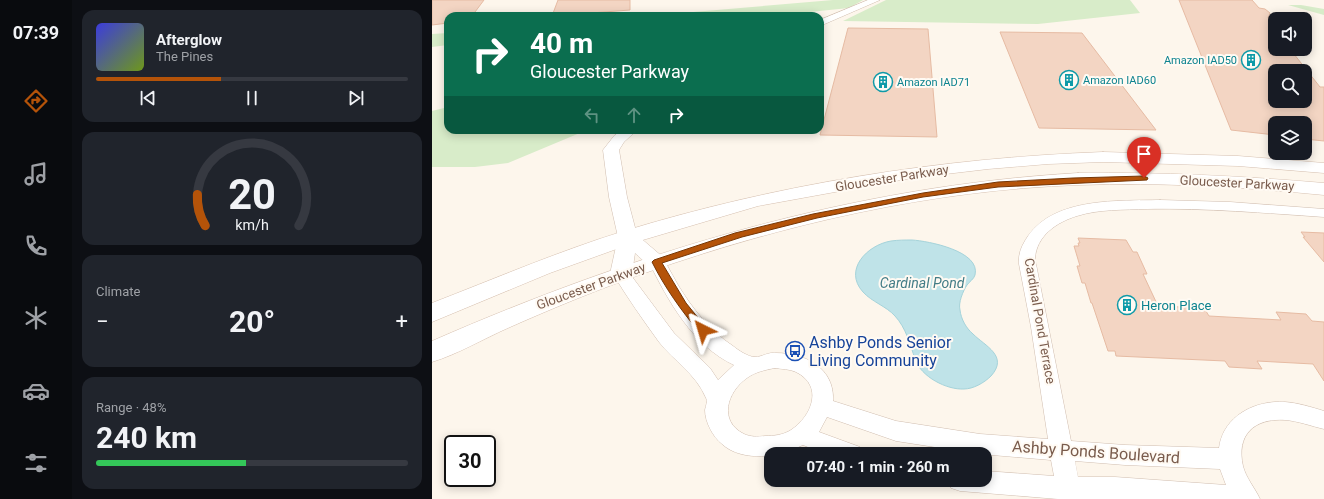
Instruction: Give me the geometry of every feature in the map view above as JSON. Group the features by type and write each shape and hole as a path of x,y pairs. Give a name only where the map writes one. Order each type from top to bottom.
{"main road":[{"name":"Gloucester Parkway","path":"432,313 542,268 628,237 756,201 912,173 988,164 1048,159 1103,157 1238,161 1324,168"},
{"name":"Gloucester Parkway","path":"432,352 528,310 621,274 738,235 816,216 928,194 998,185 1073,180 1144,178 1247,182 1324,189"}],"street":[{"path":"824,21 876,0"},
{"path":"626,134 611,150 618,197 628,237 621,274 667,338 703,374 717,398"},
{"name":"Cardinal Pond Terrace","path":"1070,494 1061,451 1047,361 1026,256 1034,239 1046,225 1062,216 1099,206 1165,204 1258,207 1324,213"},
{"path":"628,237 657,262 683,305 703,330 725,350 752,365"},
{"path":"775,360 786,360 806,367 819,380 823,388 823,407 815,422 802,435 792,441 768,447 753,447 740,444 729,438 722,430 716,420 715,409 717,398 722,388 731,379 752,365 775,360"},
{"name":"Ashby Ponds Boulevard","path":"823,407 896,431 980,444 1061,451 1230,460"},
{"path":"1247,499 1236,480 1230,460 1231,439 1240,424 1256,415 1278,411 1304,414 1324,420"},
{"path":"802,435 834,447"},
{"path":"992,484 1070,494 1115,488 1219,495 1235,499"}],"green space":[{"path":"833,0 863,0 849,8 810,12 693,12"},
{"path":"886,0 1130,0 1140,13 1038,24 843,21"},
{"path":"1288,5 1301,5 1324,9 1324,15"},
{"path":"444,33 444,46 432,47 432,34"},
{"path":"444,108 444,134 577,134 508,163 475,167 432,167 432,111"}],"water":[{"name":"Cardinal Pond","path":"912,240 941,245 952,249 970,260 975,267 975,275 967,285 961,297 961,313 964,323 968,329 989,347 996,357 997,363 996,369 991,376 975,387 957,389 943,385 929,377 918,365 907,336 899,321 895,316 863,292 857,284 857,267 860,260 866,253 882,243"}],"building":[{"path":"432,0 484,0 475,12 444,12 444,24 432,25"},
{"path":"558,0 630,0 630,10 604,12 554,12"},
{"name":"Amazon IAD50","path":"1179,0 1252,0 1259,8 1265,9 1269,12 1268,56 1296,56 1302,64 1268,64 1268,108 1312,108 1312,77 1320,87 1324,87 1324,141 1312,140 1312,116 1268,116 1268,134 1231,130"},
{"name":"Amazon IAD71","path":"848,28 928,29 937,137 820,135 824,134 824,120"},
{"name":"Amazon IAD60","path":"1000,32 1082,33 1156,130 1039,128"},
{"path":"1301,232 1324,233 1324,262 1303,237 1305,237"},
{"name":"Heron Place","path":"1078,238 1126,240 1133,252 1137,252 1147,274 1143,274 1158,306 1204,308 1209,316 1281,320 1276,312 1306,314 1312,321 1324,322 1324,381 1313,364 1257,361 1262,369 1229,367 1225,361 1116,356 1115,351 1108,351 1085,283 1082,283 1077,266 1080,266 1074,246 1079,246 1078,243 1080,243"}],"place":[{"name":"Amazon IAD50","path":"1251,60"},
{"name":"Amazon IAD60","path":"1069,80"},
{"name":"Amazon IAD71","path":"883,82"},
{"name":"Heron Place","path":"1127,305"},
{"name":"Ashby Ponds Senior Living Community","path":"795,351"}],"route":[{"path":"703,330 683,305 657,262 738,235 882,202 998,185 1073,180 1144,178"}]}
